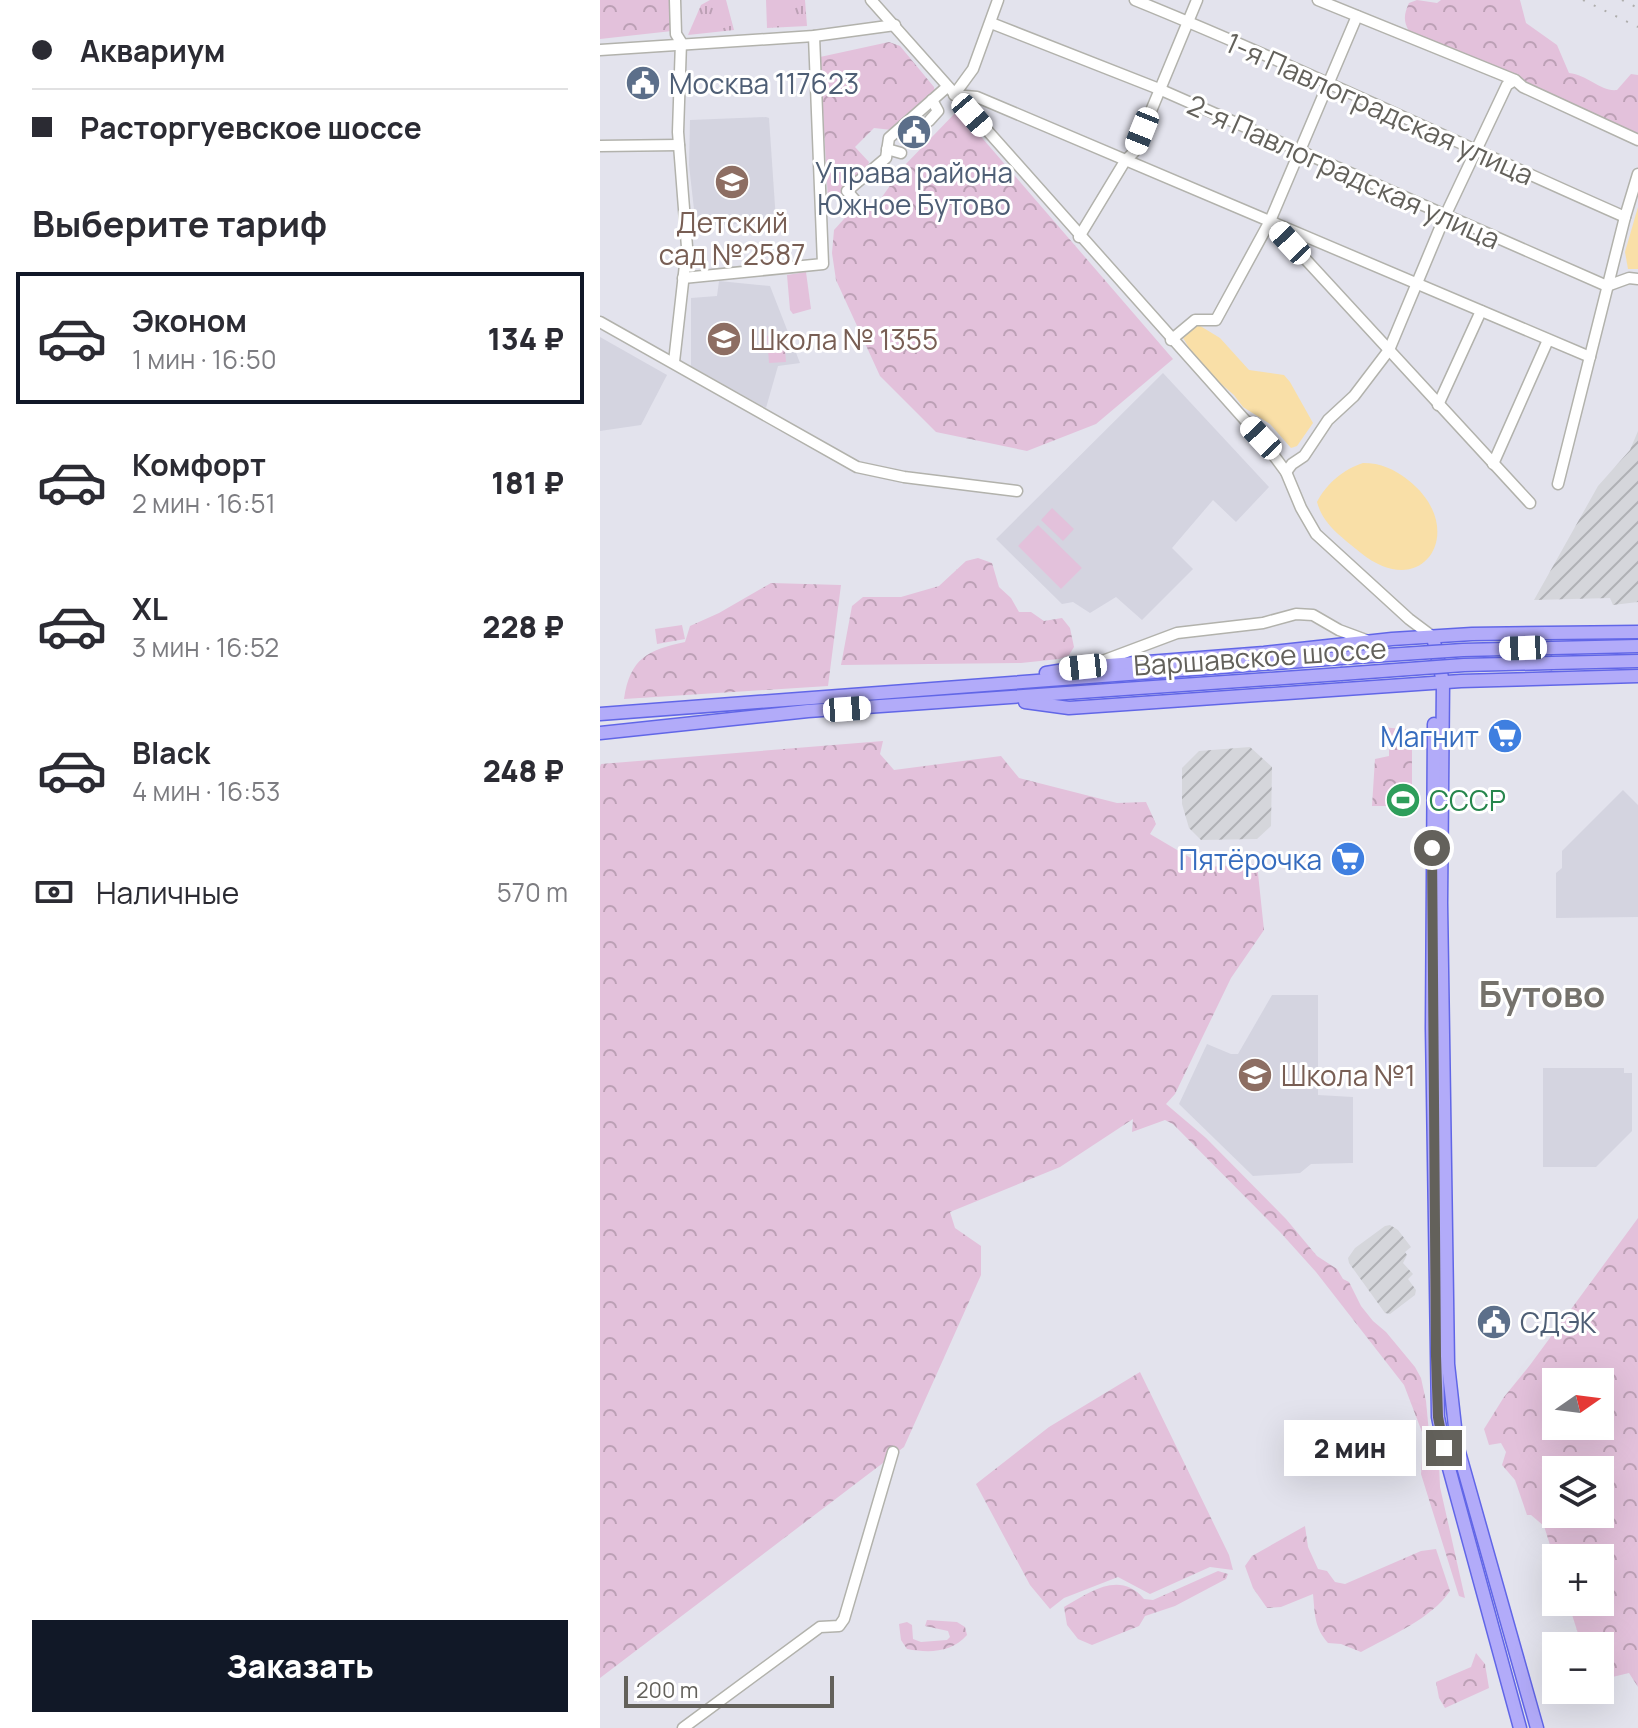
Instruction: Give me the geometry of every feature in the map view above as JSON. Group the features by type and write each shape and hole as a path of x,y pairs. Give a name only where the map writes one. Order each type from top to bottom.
{"main road":[{"path":"996,683 1083,667 1392,639 1638,632"},
{"path":"1433,637 1439,682 1448,1364 1453,1431 1537,1728"},
{"name":"Варшавское шоссе","path":"600,714 1463,650 1638,646"},
{"name":"Варшавское шоссе","path":"600,733 808,711 1464,665 1638,661"},
{"path":"998,699 1069,708 1439,682 1638,676"},
{"path":"1439,682 1432,876 1437,1395 1444,1448 1520,1728"}],"street":[{"path":"674,362 687,239 679,145 681,42 676,34 675,0"},
{"path":"871,0 1261,438 1286,472 1316,534 1403,614 1433,637"},
{"path":"861,207 847,191 886,158 889,138 932,100 950,91 973,69 998,0"},
{"name":"1-я Павлоградская улица","path":"1135,0 1328,82 1625,217"},
{"path":"1079,237 1125,161 1134,152 1197,0"},
{"path":"1318,0 1515,80 1523,87 1638,140"},
{"path":"1171,340 1195,320 1216,320 1270,221 1357,16"},
{"name":"2-я Павлоградская улица","path":"991,23 1159,89 1607,286"},
{"path":"600,50 681,42 814,36 895,25"},
{"path":"683,278 823,264 814,36"},
{"path":"1286,472 1304,456 1328,420 1354,396 1389,350 1475,151 1507,85 1515,80"},
{"path":"950,91 977,97 1590,357"},
{"path":"929,121 938,111 932,100"},
{"path":"600,146 679,145"},
{"path":"887,149 901,153"},
{"path":"1558,484 1638,174"},
{"path":"1270,221 1530,503"},
{"path":"1607,286 1629,278 1638,279"},
{"path":"1438,405 1481,311"},
{"path":"600,322 857,467 904,477 1017,491"},
{"path":"1493,464 1548,340"},
{"path":"1083,667 1177,633 1263,623 1296,614 1313,615 1339,630 1368,641"},
{"path":"1392,639 1406,632 1408,626 1403,614"},
{"path":"600,739 627,730"},
{"path":"683,1728 820,1627 839,1626 844,1619 893,1452"}],"shaded area":[{"name":"Детский сад №2587","path":"769,118 776,221 696,227 689,165 690,120"},
{"path":"1638,207 1638,269 1628,269 1625,252"},
{"path":"719,281 770,286 800,363 778,366 766,408 691,366 691,298 717,296"},
{"path":"1197,324 1220,338 1249,370 1284,375 1290,382 1313,423 1297,446 1291,448 1270,424 1243,407 1193,355 1182,336"},
{"path":"600,337 667,375 641,425 600,431"},
{"path":"1163,373 1269,487 1236,522 1213,500 1172,548 1193,569 1142,620 1116,597 1090,613 1073,602 1062,604 996,539"},
{"path":"1638,431 1638,602 1613,605 1610,598 1534,600 1598,486 1630,450"},
{"path":"1363,463 1381,465 1398,473 1426,499 1436,519 1437,538 1431,554 1420,565 1404,570 1384,566 1347,542 1324,518 1317,502 1325,489 1349,469"},
{"path":"1250,747 1272,767 1271,826 1257,839 1201,840 1189,828 1182,804 1182,768 1199,751"},
{"path":"1623,790 1638,805 1638,917 1556,918 1556,873 1562,868 1562,851"},
{"name":"Школа №1","path":"1272,995 1318,995 1318,1095 1353,1097 1353,1163 1311,1164 1300,1173 1253,1176 1179,1104 1207,1044 1238,1054"},
{"path":"1543,1068 1624,1068 1624,1073 1632,1073 1632,1131 1596,1167 1543,1167"},
{"path":"1390,1225 1411,1247 1405,1252 1407,1255 1403,1263 1413,1274 1408,1279 1416,1290 1415,1295 1390,1314 1385,1313 1348,1258 1355,1248"}],"green space":[{"path":"600,0 671,0 672,31 600,39"},
{"path":"710,0 726,0 734,30 688,35 701,5"},
{"path":"766,0 805,0 807,26 767,28"},
{"path":"1417,0 1437,3 1441,0 1520,0 1526,23 1557,45 1569,73 1611,90 1617,90 1631,74 1638,75 1638,134 1409,31 1405,21 1406,11 1409,3"},
{"path":"889,42 900,46 934,87 935,93 892,130 874,128 855,147 869,162 867,168 853,186 828,200 820,57"},
{"path":"958,110 1173,359 1096,424 1027,451 936,432 880,376 836,280 832,253 834,230 852,210 877,204 904,166"},
{"path":"806,272 811,309 793,314 787,275"},
{"path":"784,334 786,362 769,363 767,336"},
{"path":"1052,508 1074,529 1063,541 1041,520"},
{"path":"1038,525 1082,568 1061,589 1018,546"},
{"path":"978,558 992,563 999,587 1011,598 1019,612 1031,612 1044,621 1062,618 1070,628 1074,647 1069,655 1021,663 841,665 852,606 863,597 901,597 939,586 966,561"},
{"path":"771,583 841,585 828,686 624,699 631,674 643,658 685,642 690,626"},
{"path":"682,625 685,639 657,644 655,629"},
{"path":"1382,727 1412,730 1412,806 1372,806 1375,759 1389,756 1389,733"},
{"path":"883,741 880,754 894,770 1001,756 1019,778 1117,803 1146,802 1156,824 1150,834 1206,867 1257,864 1264,930 1231,978 1175,1094 1166,1104 1206,1138 1286,1219 1317,1256 1337,1269 1349,1282 1361,1306 1386,1332 1421,1378 1429,1433 1422,1432 1404,1385 1316,1272 1280,1232 1173,1124 1165,1120 1132,1132 1133,1119 1060,1167 950,1212 955,1228 981,1246 981,1275 904,1447 600,1678 600,767 601,764"},
{"path":"1638,1218 1638,1687 1629,1673 1614,1677 1614,1632 1578,1632 1572,1616 1614,1616 1614,1544 1550,1544 1545,1528 1614,1528 1614,1456 1542,1456 1542,1524 1527,1515 1515,1480 1502,1465 1506,1452 1501,1443 1489,1445 1484,1429 1504,1397"},
{"path":"1140,1372 1229,1555 1233,1570 1210,1567 1150,1594 1118,1577 1064,1598 1050,1609 1030,1585 976,1484 1049,1427"},
{"path":"1428,1442 1434,1446 1439,1463 1440,1487 1465,1598 1459,1596 1421,1474 1423,1445"},
{"path":"1305,1526 1308,1547 1318,1569 1327,1571 1335,1582 1345,1584 1421,1551 1436,1549 1450,1591 1421,1618 1361,1652 1341,1644 1328,1643 1318,1626 1313,1594 1281,1607 1267,1608 1253,1588 1245,1566 1252,1556"},
{"path":"1218,1571 1228,1574 1226,1579 1175,1606 1145,1616 1139,1626 1092,1645 1078,1639 1067,1625 1064,1607 1105,1586 1125,1586 1144,1599 1153,1600"},
{"path":"927,1620 957,1622 965,1627 967,1635 954,1645 939,1650 907,1649 901,1640 899,1624 907,1622 912,1625 913,1639 921,1642 947,1640 950,1637 948,1631 925,1626"},
{"path":"1476,1653 1485,1664 1489,1688 1445,1708 1436,1682 1471,1667"}],"railway":[{"path":"1583,0 1638,27"},
{"path":"1622,0 1638,8"}],"place":[{"name":"Москва 117623","path":"643,83"},
{"name":"Управа района Южное Бутово","path":"914,132"},
{"name":"Детский сад №2587","path":"732,182"},
{"name":"Школа № 1355","path":"724,339"},
{"name":"Магнит","path":"1505,736"},
{"name":"СССР","path":"1403,800"},
{"name":"Пятёрочка","path":"1348,859"},
{"name":"Школа №1","path":"1255,1075"},
{"name":"СДЭК","path":"1494,1322"}],"district":[{"name":"Бутово","path":"1542,993"}],"route":[{"path":"1432,848 1436,1356 1438,1417 1444,1448"}]}
